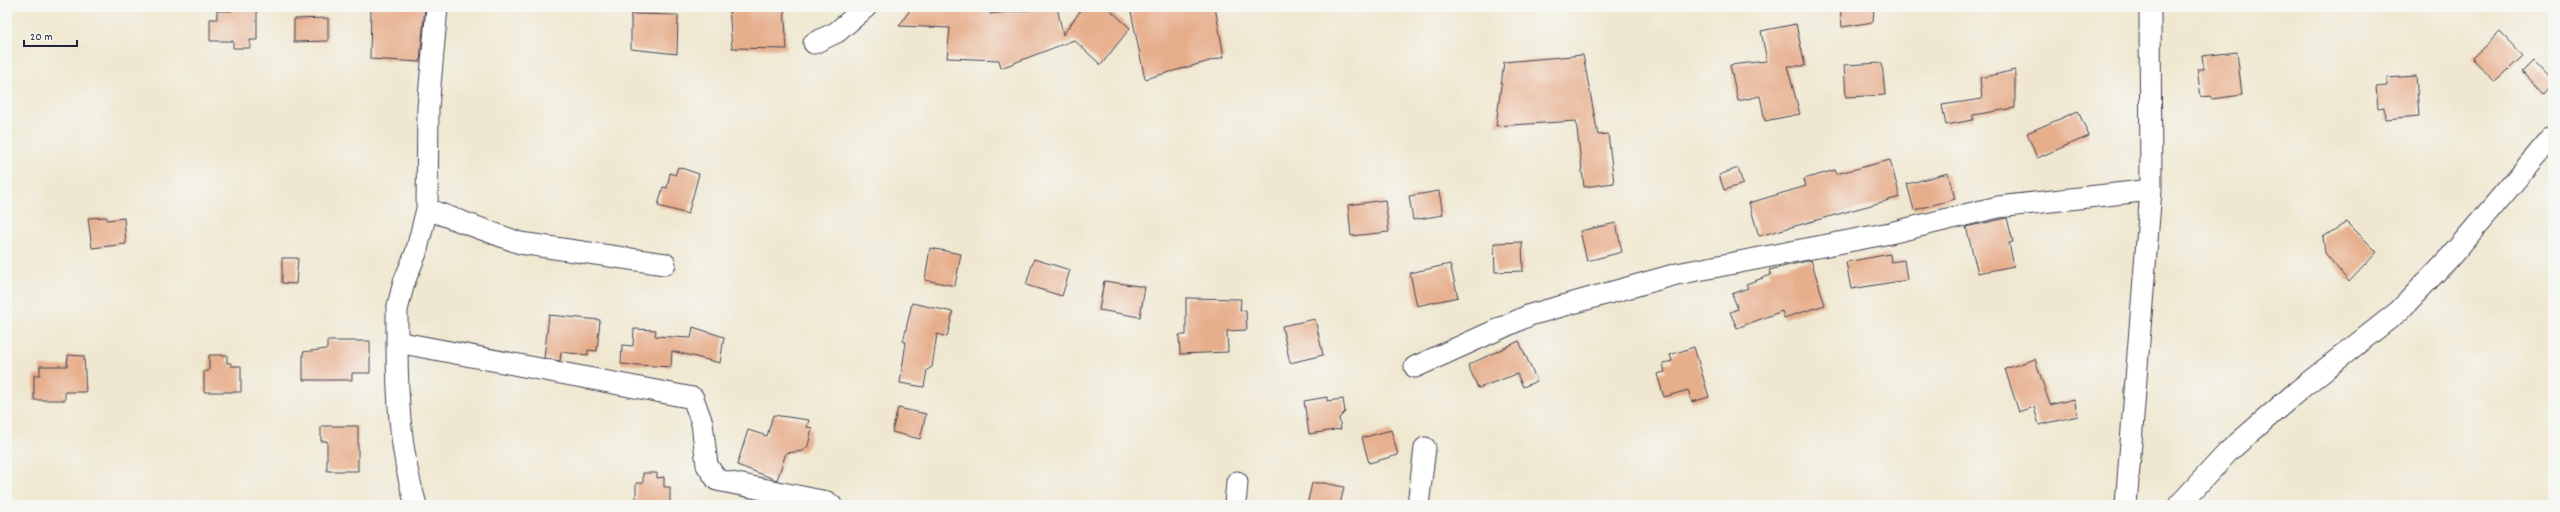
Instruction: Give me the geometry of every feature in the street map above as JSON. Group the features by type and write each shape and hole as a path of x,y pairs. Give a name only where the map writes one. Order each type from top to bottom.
{"street":[{"path":"416,505 409,482 398,405 397,310 404,282 416,253 427,209 428,108 437,7"},
{"path":"814,43 837,32 866,7"},
{"path":"2126,505 2151,190 2150,7"},
{"path":"2179,505 2234,446 2300,389 2399,311 2451,256 2553,136"},
{"path":"1415,366 1530,315 1677,274 1890,233 1998,207 2151,190"},
{"path":"427,209 520,243 665,264"},
{"path":"397,342 694,398 702,423 707,466 717,480 827,502 831,505"},
{"path":"1418,505 1425,448"},
{"path":"1235,505 1237,482"}],"building":[{"path":"371,7 425,7 420,62 370,59"},
{"path":"729,7 784,7 787,49 732,48"},
{"path":"912,7 990,10 990,14 1057,7 1063,35 1083,7 1107,7 1130,28 1101,65 1074,40 1001,68 999,60 947,58 950,28 899,26"},
{"path":"1130,7 1215,7 1224,57 1145,79"},
{"path":"1840,7 1874,7 1873,22 1842,27"},
{"path":"232,9 257,10 257,40 250,40 250,48 233,48 233,41 210,41 210,19 217,19 217,11 232,11"},
{"path":"631,14 678,15 677,54 631,49"},
{"path":"328,18 328,41 294,42 294,19"},
{"path":"1796,24 1805,66 1787,66 1800,114 1765,121 1760,96 1738,101 1730,65 1767,61 1761,31"},
{"path":"2500,32 2523,56 2495,82 2472,58"},
{"path":"2237,52 2242,95 2212,99 2210,96 2201,97 2197,69 2204,69 2202,56"},
{"path":"1583,55 1598,135 1608,134 1614,183 1584,187 1576,121 1496,126 1504,62"},
{"path":"2533,61 2553,82 2543,94 2522,72"},
{"path":"1882,63 1885,95 1846,97 1844,65"},
{"path":"2015,70 2015,108 1973,115 1973,120 1946,125 1942,105 1982,99 1980,78"},
{"path":"2416,76 2419,116 2385,119 2384,107 2378,108 2376,87 2387,86 2387,78"},
{"path":"2078,111 2089,136 2037,158 2027,133"},
{"path":"1890,160 1900,197 1759,236 1749,203 1806,186 1804,179 1835,170 1836,174"},
{"path":"678,167 699,174 688,214 658,206 663,187 667,188 670,173 675,175"},
{"path":"1738,168 1743,184 1724,190 1719,175"},
{"path":"1948,173 1955,199 1914,210 1907,184"},
{"path":"1439,191 1443,215 1413,220 1409,196"},
{"path":"1385,200 1389,232 1351,236 1348,205"},
{"path":"107,217 107,220 124,218 126,244 92,248 88,218"},
{"path":"2007,218 2013,242 2009,243 2014,266 1978,273 1966,227"},
{"path":"2347,222 2377,252 2349,282 2325,253 2323,237"},
{"path":"1616,223 1622,252 1587,261 1580,231"},
{"path":"1522,242 1523,271 1495,272 1494,243"},
{"path":"930,248 961,254 955,286 925,280"},
{"path":"1890,254 1891,262 1904,260 1907,280 1851,289 1846,262"},
{"path":"282,258 298,258 296,284 282,283"},
{"path":"1034,259 1070,270 1062,296 1026,285"},
{"path":"1811,260 1825,305 1784,318 1782,311 1737,328 1730,312 1738,309 1732,294 1748,288 1746,284 1771,275 1769,270"},
{"path":"1450,264 1458,297 1417,306 1410,273"},
{"path":"1104,281 1145,287 1140,317 1099,310"},
{"path":"1186,298 1241,299 1240,311 1246,310 1247,330 1227,331 1228,352 1180,354 1179,335 1186,335"},
{"path":"912,303 953,312 947,337 937,334 932,367 927,370 924,387 900,383 906,342 903,342"},
{"path":"549,315 600,320 597,351 588,350 588,355 561,352 560,361 544,358"},
{"path":"1315,319 1323,355 1290,363 1282,326"},
{"path":"693,327 724,337 720,363 672,351 671,367 621,364 622,345 633,346 634,329 656,330 655,336 691,338"},
{"path":"327,341 370,341 370,373 352,373 352,380 303,380 303,352 327,349"},
{"path":"1519,341 1537,381 1523,387 1517,374 1478,388 1468,365"},
{"path":"1694,347 1709,397 1692,402 1688,390 1664,397 1657,374 1665,372 1663,364 1672,361 1670,355"},
{"path":"68,355 84,356 86,392 65,392 65,400 34,400 34,375 40,375 40,366 67,366"},
{"path":"209,355 227,355 227,363 231,363 231,366 241,366 241,392 204,392 204,371 209,371"},
{"path":"2035,359 2050,405 2074,399 2078,416 2039,425 2034,407 2019,412 2005,369"},
{"path":"1327,397 1327,401 1343,399 1345,412 1339,418 1341,429 1309,434 1304,401"},
{"path":"898,408 926,414 920,439 892,432"},
{"path":"773,415 809,420 807,427 812,428 808,446 803,451 786,453 777,480 737,465 748,430 767,436"},
{"path":"321,426 358,426 358,471 327,471 327,441 321,441"},
{"path":"1391,430 1398,455 1369,463 1362,438"},
{"path":"643,473 657,473 657,478 664,477 664,487 670,487 670,505 636,505 636,483 643,483"},
{"path":"1312,483 1324,483 1344,487 1340,505 1307,505"}]}
